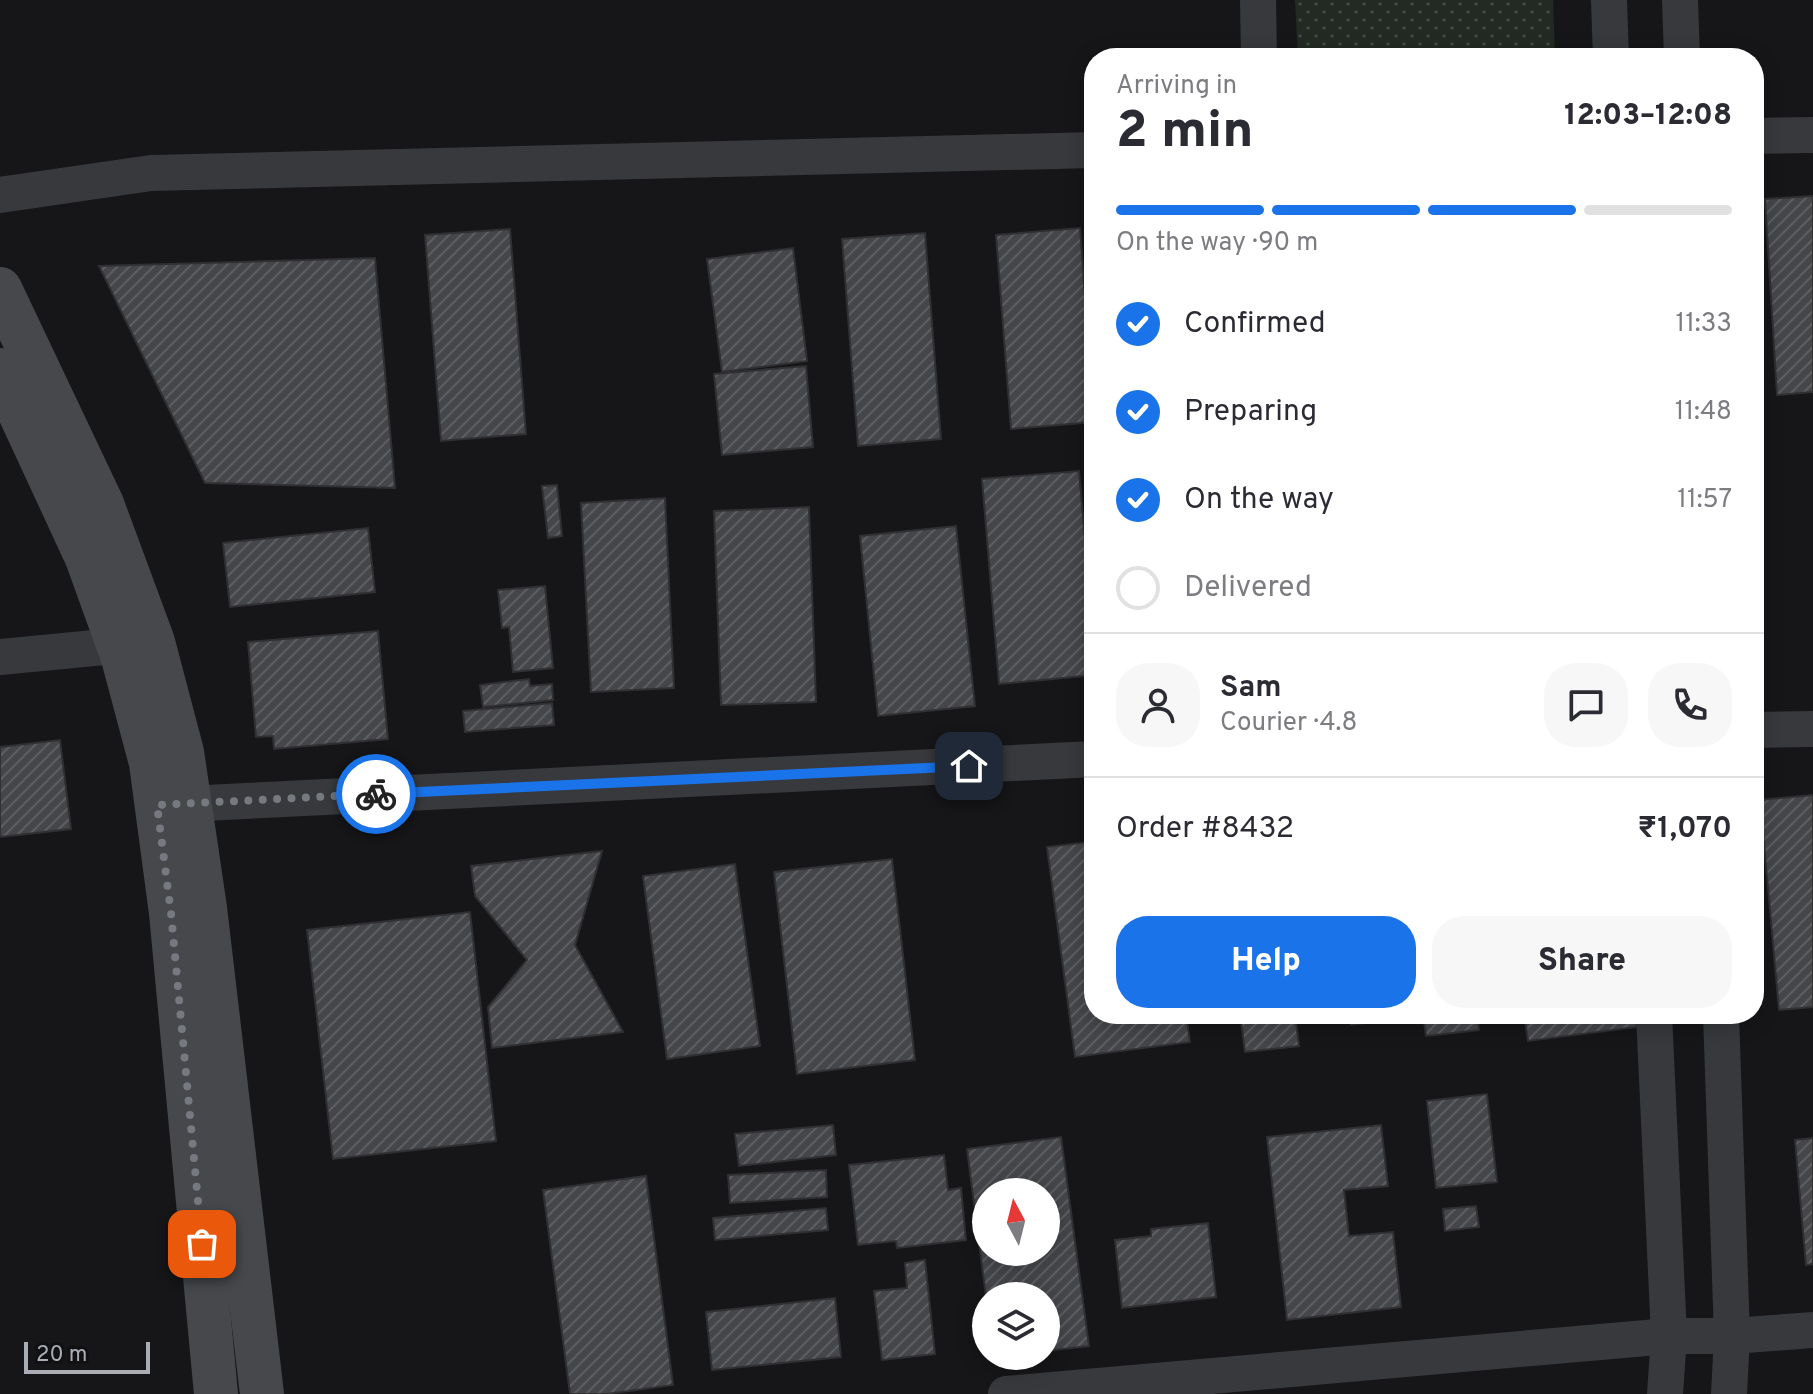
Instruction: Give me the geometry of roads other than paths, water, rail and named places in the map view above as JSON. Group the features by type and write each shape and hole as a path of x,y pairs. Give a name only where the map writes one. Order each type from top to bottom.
{"street":[{"path":"1258,0 1259,48"},
{"path":"1609,0 1611,48"},
{"path":"1680,0 1682,48"},
{"path":"1764,136 1813,135"},
{"path":"0,195 151,173 1084,150"},
{"path":"0,289 102,504 136,644"},
{"path":"0,370 87,558 136,644 182,752 173,804 172,929 216,1394"},
{"path":"0,657 136,644"},
{"path":"1764,730 1813,729"},
{"path":"173,804 1084,759"},
{"path":"173,804 205,908 262,1394"},
{"path":"1654,1024 1669,1336 1665,1394"},
{"path":"1721,1024 1732,1336 1729,1394"},
{"path":"1006,1394 1669,1336 1732,1336 1813,1330"}]}
